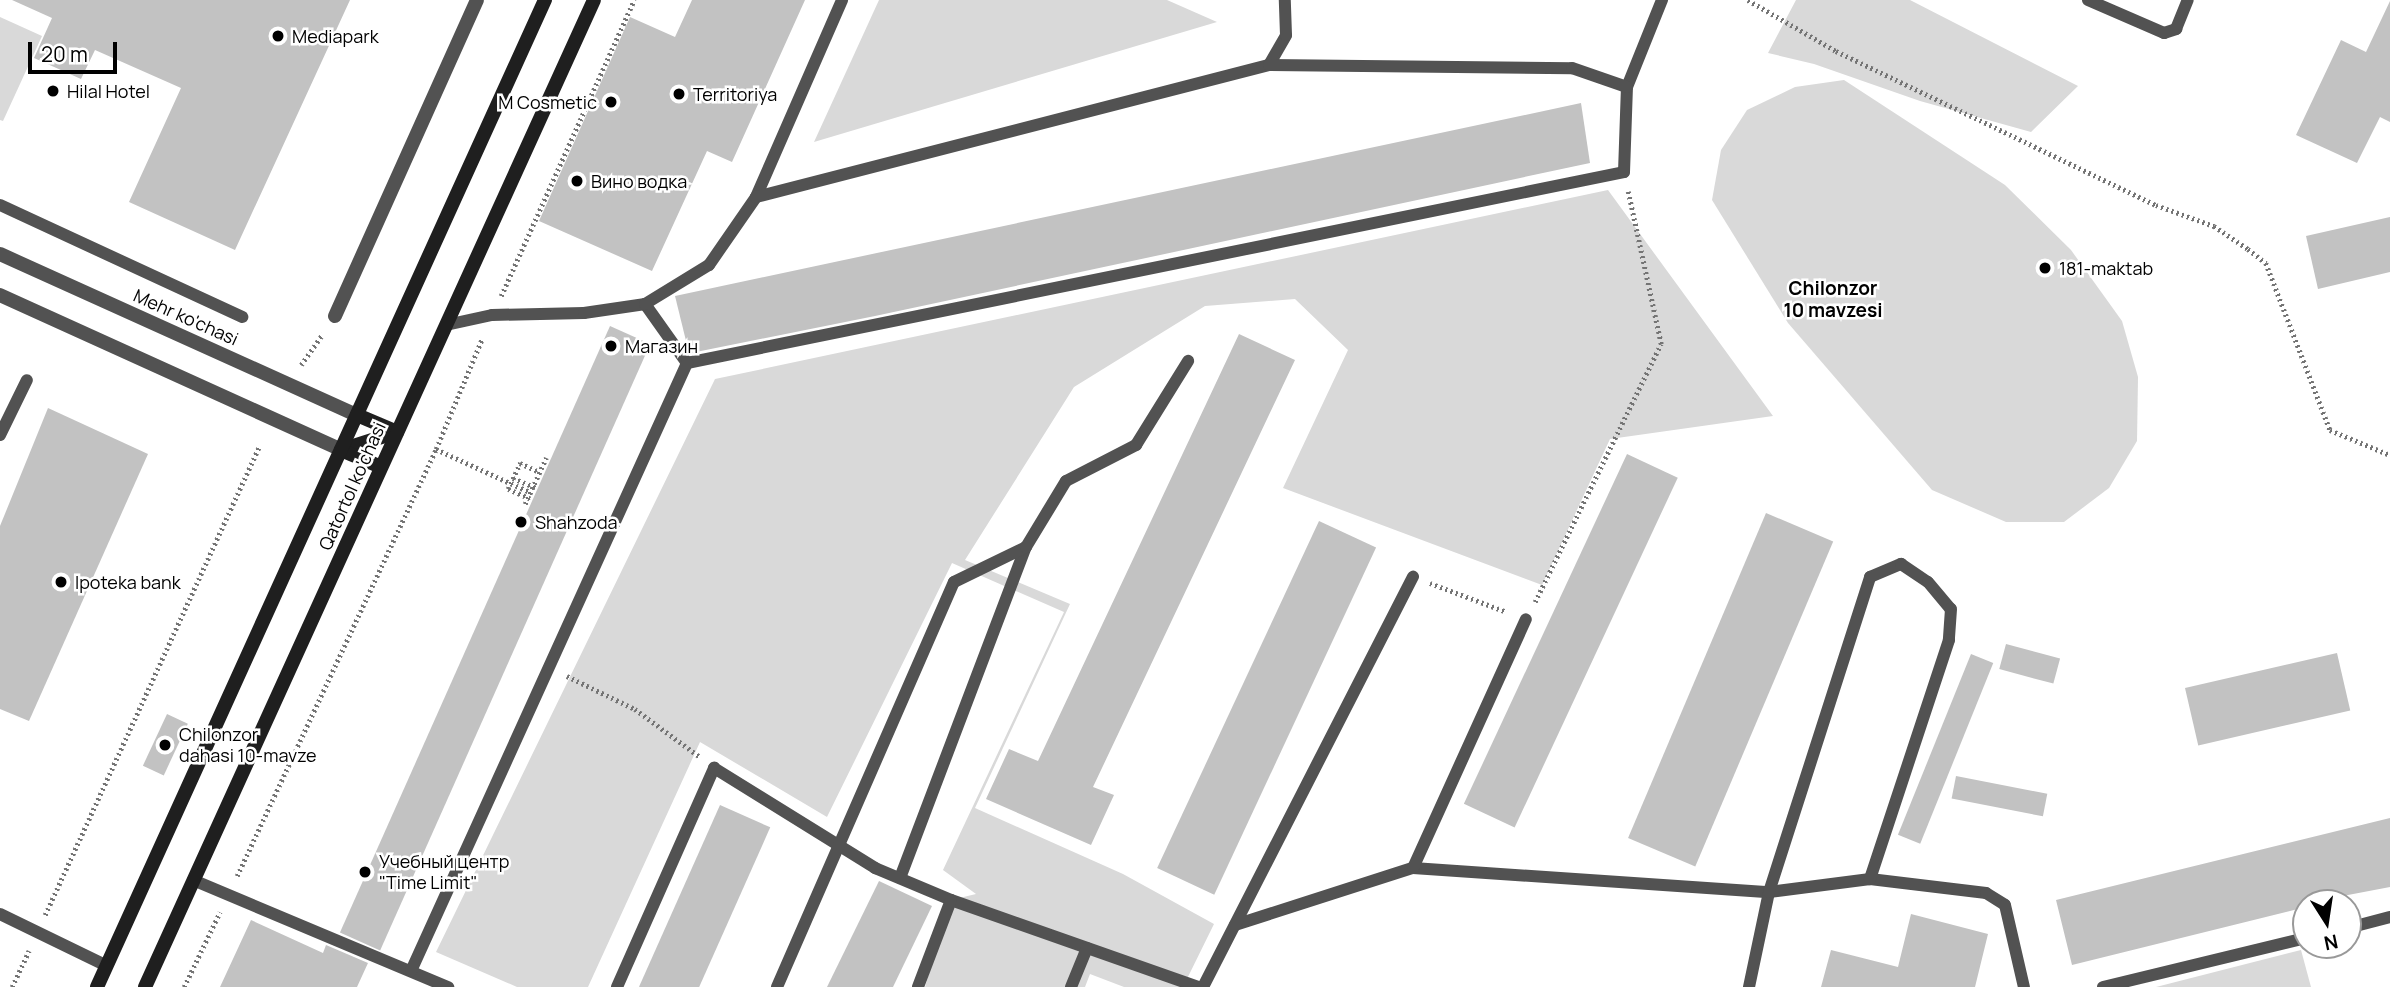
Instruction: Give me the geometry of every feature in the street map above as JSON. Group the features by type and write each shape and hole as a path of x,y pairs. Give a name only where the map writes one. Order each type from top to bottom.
{"main road":[{"name":"Qatortol ko'chasi","path":"97,987 545,0"},
{"name":"Qatortol ko'chasi","path":"145,987 594,0"},
{"path":"356,415 397,432"},
{"path":"341,450 397,432"},
{"path":"341,450 382,467"}],"street":[{"path":"335,316 477,0"},
{"name":"Mehr ko'chasi","path":"0,254 356,415"},
{"path":"0,295 341,450"}],"lane":[{"path":"446,325 492,315 584,313 645,304 709,265 756,197 842,0"},
{"path":"1269,65 1286,35 1284,0"},
{"path":"687,363 1623,172 1627,87 1662,0"},
{"path":"2088,0 2164,33 2176,29 2188,0"},
{"path":"756,197 1269,65 1572,68 1627,87"},
{"path":"0,205 242,317"},
{"path":"645,304 687,363"},
{"path":"900,878 1026,547 1066,481 1136,445 1188,362"},
{"path":"411,971 687,363"},
{"path":"0,435 27,380"},
{"path":"777,987 954,582 1026,547"},
{"path":"1749,987 1769,892 1870,577 1901,564 1928,582 1951,608 1949,640 1870,879"},
{"path":"1203,987 1413,577"},
{"path":"1413,869 1526,620"},
{"path":"617,987 715,768 900,878 951,901 1198,987"},
{"path":"1235,925 1413,869 1769,892 1870,879 1986,893 2005,905 2024,987"},
{"path":"193,880 448,987"},
{"path":"918,987 951,901"},
{"path":"0,914 36,934 107,966"},
{"path":"2362,924 2390,917"},
{"path":"2103,987 2292,941"},
{"path":"1071,987 1087,948"}],"path":[{"path":"184,987 436,449 492,315 634,0"},
{"path":"1748,0 1836,51 2157,205 2214,226 2248,249 2266,263 2330,430 2390,455"},
{"path":"1413,577 1526,620 1661,344 1623,172"},
{"path":"301,365 335,316"},
{"path":"455,389 461,393"},
{"path":"12,987 259,447"},
{"path":"436,449 533,489"},
{"path":"539,474 520,463 508,489 528,500 545,462"},
{"path":"513,478 533,489"},
{"path":"547,667 635,709 715,768"}],"shaded area":[{"path":"879,0 1167,0 1217,22 814,142"},
{"path":"1796,0 1910,0 2078,86 2031,132 1920,101 1814,64 1768,53"},
{"path":"0,17 42,36 3,121 0,120"},
{"path":"1844,80 2005,185 2071,250 2122,321 2138,377 2137,441 2109,488 2064,522 2006,522 1932,490 1788,323 1712,200 1721,150 1747,110 1795,87"},
{"path":"1608,190 1773,416 1610,439 1542,585 1283,488 1348,350 1295,299 1205,306 1074,387 965,560 1070,604 975,808 1123,874 1214,924 1183,987 1124,987 1090,974 1085,987 925,987 951,900 976,894 943,870 1064,612 952,563 827,817 700,742 588,987 517,987 436,952 715,379"},
{"path":"2292,952 2292,959 2303,959 2311,987 2156,987"}],"building":[{"path":"12,0 350,0 235,250 129,202 181,88 95,50 81,79 34,58 52,18"},
{"name":"Territoriya","path":"692,0 805,0 732,162 707,151 652,271 539,221 630,17 675,37"},
{"path":"2390,1 2390,122 2380,117 2357,163 2296,135 2341,40 2366,52"},
{"path":"1581,103 1590,163 875,316 691,353 675,296"},
{"path":"2390,217 2390,272 2318,289 2306,236"},
{"path":"610,326 650,344 380,950 340,933"},
{"path":"1239,334 1295,360 1093,787 1114,795 1091,845 986,799 1009,749 1038,761"},
{"path":"48,408 148,454 29,721 0,709 0,526"},
{"path":"1627,454 1678,478 1515,828 1464,804"},
{"path":"1766,513 1833,542 1695,866 1628,838"},
{"path":"1319,521 1376,548 1214,895 1157,868"},
{"path":"2006,644 2060,658 2053,684 1999,669"},
{"path":"2337,653 2350,710 2198,746 2185,688"},
{"path":"1971,654 1993,663 1920,844 1898,835"},
{"name":"Chilonzor dahasi 10-mavze","path":"167,714 188,724 164,775 143,766"},
{"path":"1956,776 2047,794 2043,816 1952,799"},
{"path":"720,805 770,827 699,987 639,987"},
{"path":"2390,818 2390,887 2362,892 2362,889 2292,889 2292,910 2072,965 2056,900"},
{"path":"879,881 932,906 893,987 827,987"},
{"path":"1911,914 1988,934 1975,987 1821,987 1831,950 1898,967"},
{"path":"251,920 323,953 326,945 368,963 357,987 220,987"}],"place":[{"name":"Mediapark","path":"278,36"},
{"name":"Hilal Hotel","path":"53,91"},
{"name":"Territoriya","path":"679,94"},
{"name":"M Cosmetic","path":"611,102"},
{"name":"Вино водка","path":"577,181"},
{"name":"181-maktab","path":"2045,268"},
{"name":"Магазин","path":"611,346"},
{"name":"Shahzoda","path":"521,522"},
{"name":"Ipoteka bank","path":"61,582"},
{"name":"Chilonzor dahasi 10-mavze","path":"165,745"},
{"name":"Учебный центр \"Time Limit\"","path":"365,872"}],"district":[{"name":"Chilonzor 10 mavzesi","path":"1833,300"}]}
